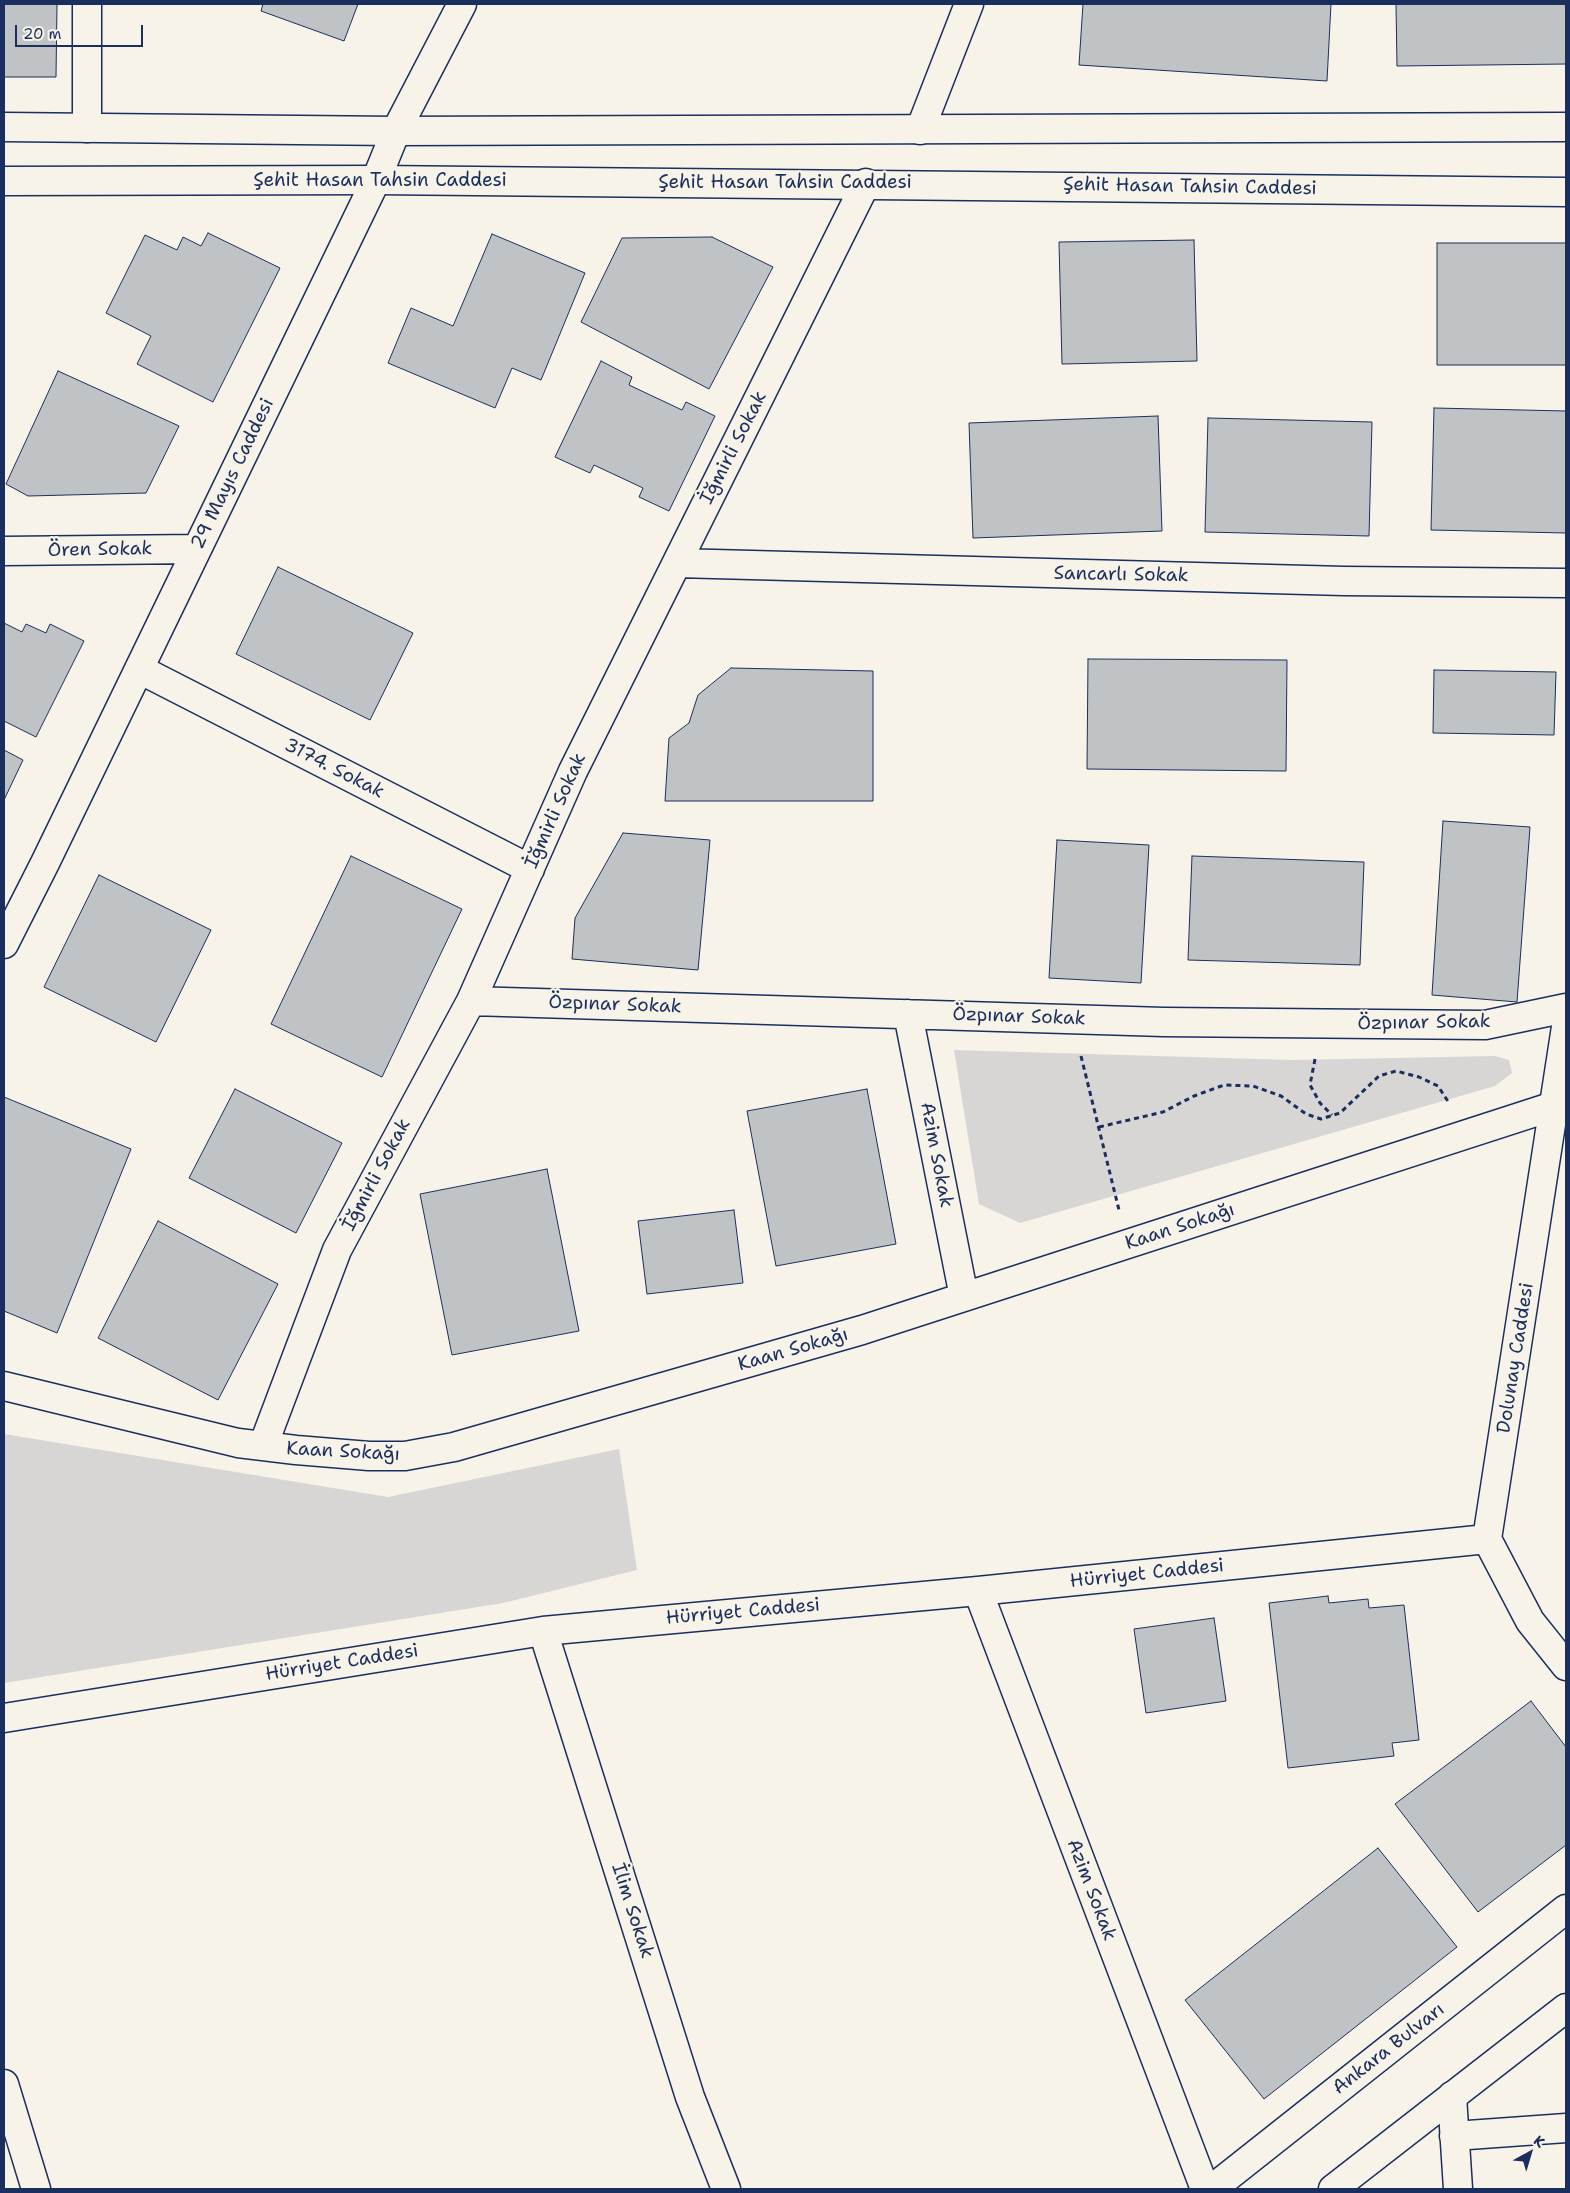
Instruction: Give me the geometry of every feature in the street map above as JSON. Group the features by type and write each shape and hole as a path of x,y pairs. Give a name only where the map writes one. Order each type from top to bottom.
{"street":[{"path":"87,4 87,128"},
{"name":"29 Mayıs Caddesi","path":"4,944 376,180 396,131 462,4"},
{"path":"920,130 969,4"},
{"path":"4,127 396,131 1566,127"},
{"name":"Şehit Hasan Tahsin Caddesi","path":"4,182 376,180 866,183 1566,192"},
{"name":"İğmirli Sokak","path":"263,1446 337,1250 471,1001 573,770 866,183"},
{"name":"Ören Sokak","path":"4,552 197,549"},
{"name":"Sancarlı Sokak","path":"677,563 1344,581 1566,583"},
{"name":"3174. Sokak","path":"139,669 530,869"},
{"name":"Özpınar Sokak","path":"471,1001 1072,1019 1326,1024 1485,1025 1566,1008"},
{"name":"Azim Sokak","path":"908,1014 964,1297"},
{"name":"Dolunay Caddesi","path":"1487,1539 1561,1104 1566,1027"},
{"name":"Kaan Sokağı","path":"4,1386 238,1443 369,1456 405,1456 454,1447 862,1330 1561,1104"},
{"path":"1487,1539 1530,1621 1566,1666"},
{"name":"Hürriyet Caddesi","path":"4,1718 543,1631 978,1591 1487,1539"},
{"name":"Azim Sokak","path":"978,1591 1205,2189"},
{"name":"İlim Sokak","path":"543,1631 690,2096 726,2189"},
{"name":"Ankara Bulvarı","path":"1212,2189 1566,1909"},
{"path":"1333,2189 1566,2008"},
{"path":"4,2084 36,2189"},
{"path":"1452,2096 1458,2189"},
{"path":"1454,2136 1566,2128"}],"path":[{"path":"1072,1019 1128,1244"},
{"path":"1326,1024 1312,1069 1310,1085 1320,1103 1332,1115"},
{"path":"1099,1128 1163,1112 1194,1096 1224,1086 1253,1086 1281,1096 1306,1114 1320,1119 1340,1113 1379,1076 1396,1071 1419,1076 1438,1086 1450,1104 1464,1136"}],"shaded area":[{"path":"954,1050 1293,1060 1495,1056 1509,1060 1512,1073 1495,1086 1020,1223 979,1204"},
{"path":"4,1434 388,1497 619,1449 637,1570 503,1603 4,1683"}],"building":[{"path":"4,4 57,4 56,77 4,77"},
{"path":"263,4 358,4 344,41 261,11"},
{"path":"1083,4 1331,4 1327,81 1079,65"},
{"path":"1396,4 1566,4 1566,64 1397,66"},
{"path":"208,233 280,268 213,402 137,364 151,336 106,313 145,235 177,250 183,237 201,246"},
{"path":"492,234 585,273 541,380 512,368 495,408 388,363 411,308 453,326"},
{"path":"712,237 773,267 709,389 581,322 622,238"},
{"path":"1194,240 1197,361 1062,364 1059,242"},
{"path":"1437,243 1566,243 1566,365 1437,365"},
{"path":"601,361 632,377 629,385 682,410 686,402 715,416 669,511 639,497 643,488 594,465 590,473 555,457"},
{"path":"58,371 179,426 146,493 28,496 6,484"},
{"path":"1434,408 1566,411 1566,533 1431,530"},
{"path":"1158,416 1162,531 973,538 969,423"},
{"path":"1208,418 1372,422 1369,536 1205,532"},
{"path":"278,567 413,633 370,720 236,654"},
{"path":"4,623 22,632 26,624 46,633 50,624 84,641 36,737 4,721"},
{"path":"1088,659 1287,660 1286,771 1087,769"},
{"path":"731,668 873,671 873,801 665,801 669,738 689,723 698,695"},
{"path":"1434,670 1556,672 1554,735 1433,733"},
{"path":"4,750 23,760 4,800"},
{"path":"1443,821 1530,827 1517,1002 1432,995"},
{"path":"623,833 710,840 698,970 572,959 575,918"},
{"path":"1057,840 1149,845 1141,983 1049,978"},
{"path":"351,856 462,909 382,1077 271,1024"},
{"path":"1192,856 1364,862 1360,965 1188,960"},
{"path":"99,875 211,930 156,1042 44,987"},
{"path":"235,1089 342,1143 296,1233 189,1178"},
{"path":"867,1089 896,1244 776,1266 747,1111"},
{"path":"4,1097 131,1149 57,1333 4,1311"},
{"path":"547,1169 579,1331 452,1355 420,1194"},
{"path":"734,1210 743,1283 647,1294 638,1221"},
{"path":"158,1221 278,1284 218,1400 98,1338"},
{"path":"1328,1596 1329,1603 1368,1599 1369,1608 1404,1605 1419,1740 1392,1743 1394,1756 1288,1768 1269,1603"},
{"path":"1214,1618 1226,1701 1146,1713 1134,1629"},
{"path":"1531,1701 1566,1747 1566,1845 1478,1912 1395,1804"},
{"path":"1378,1848 1457,1947 1264,2099 1185,2000"}]}
